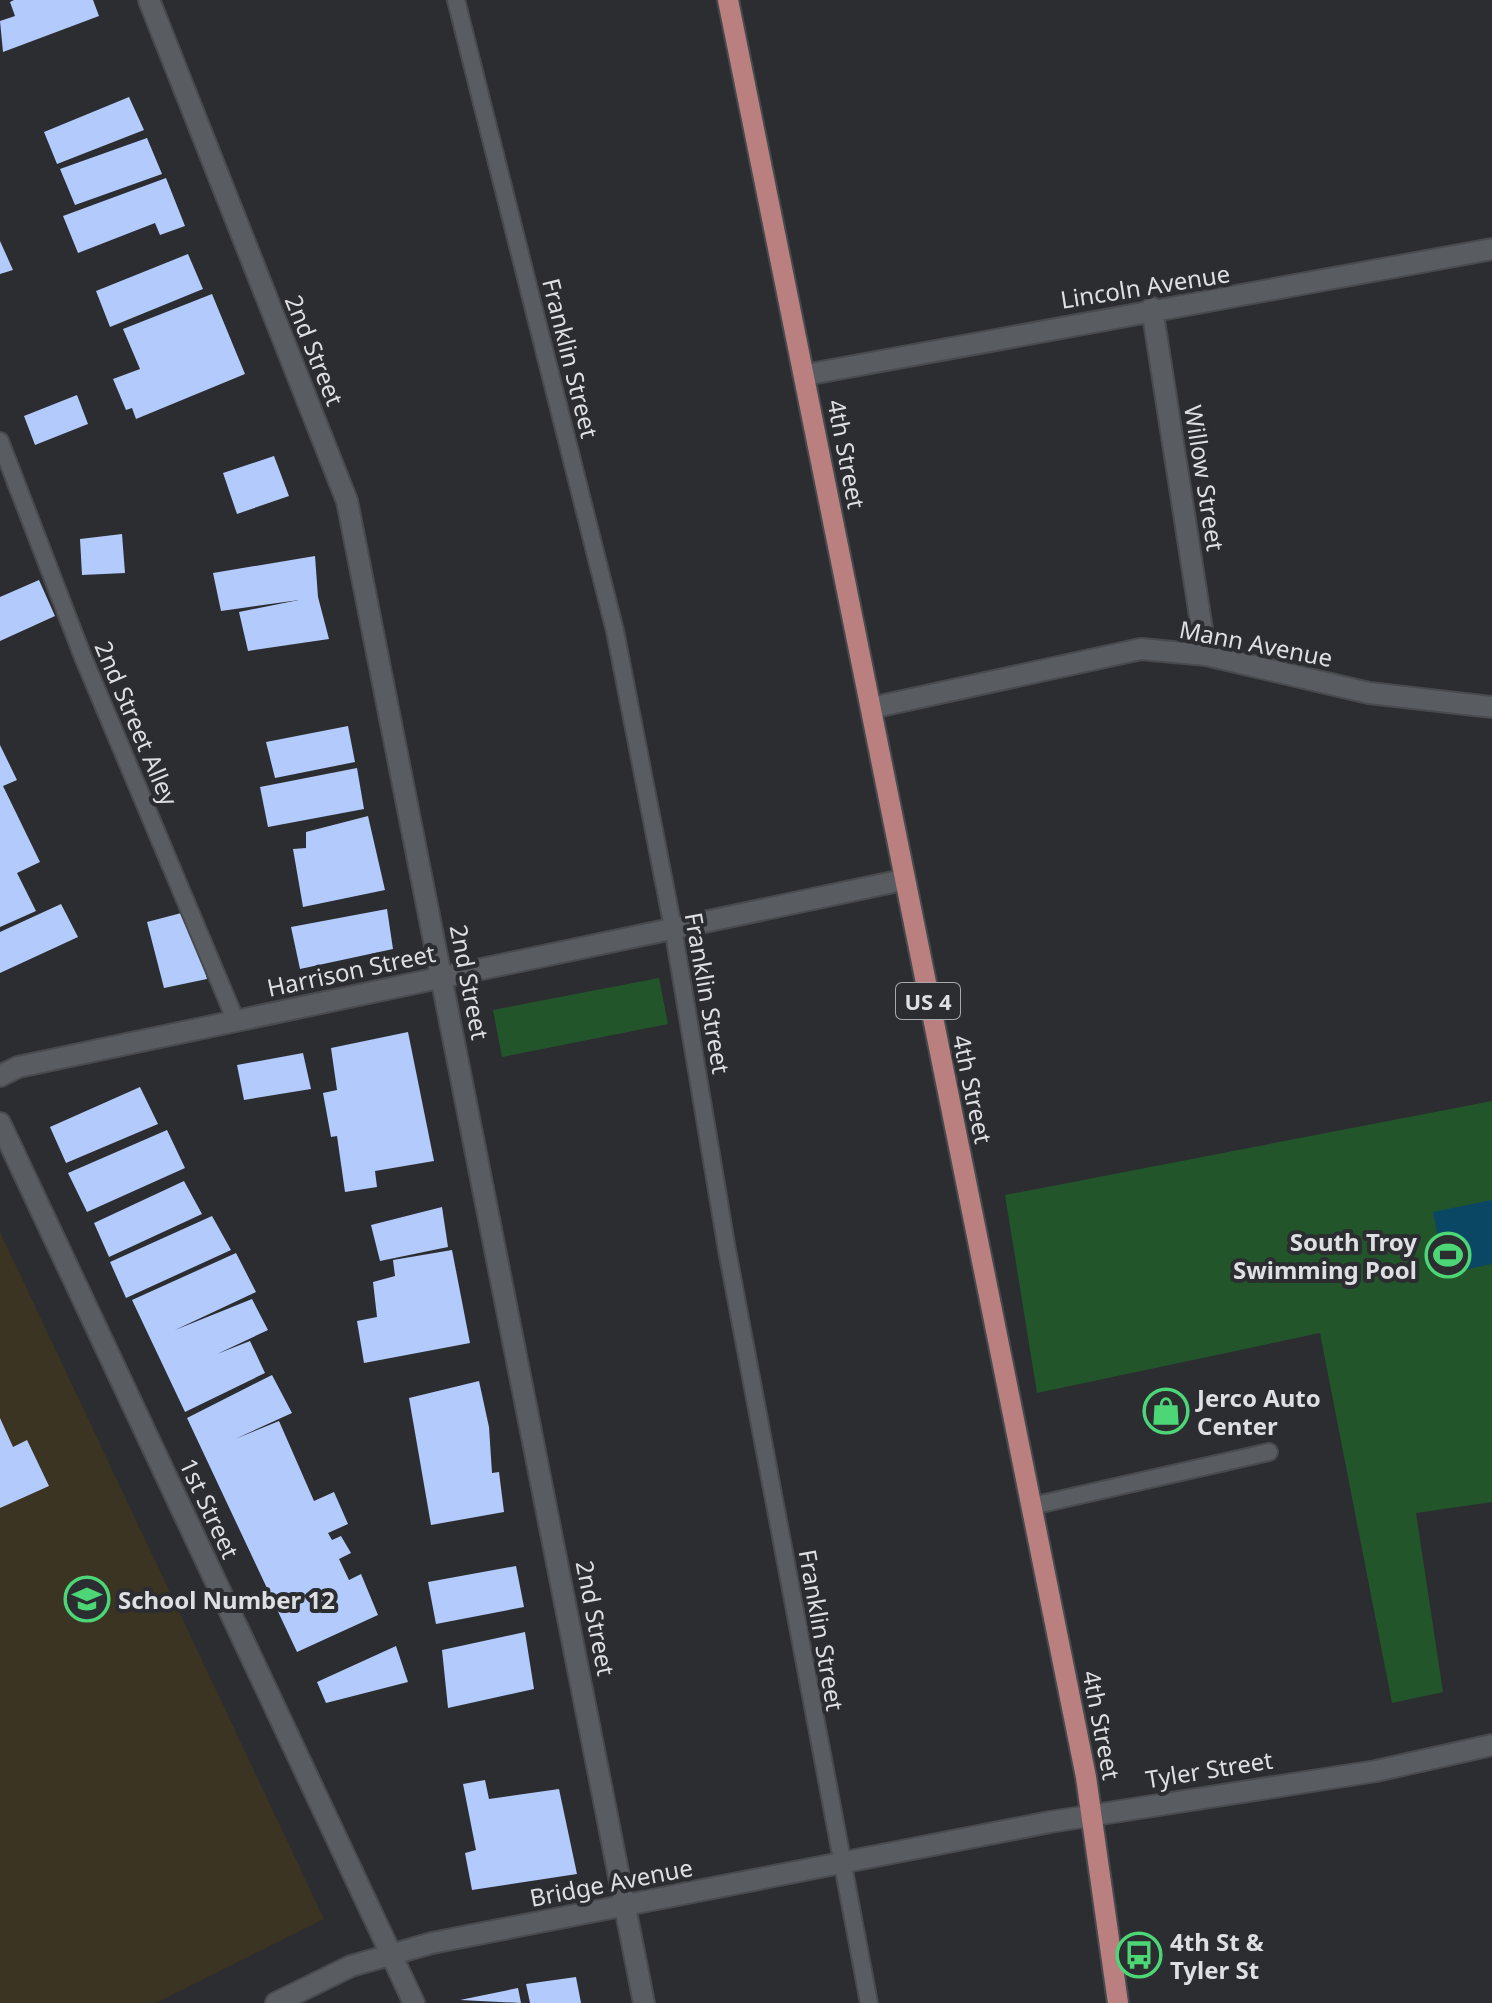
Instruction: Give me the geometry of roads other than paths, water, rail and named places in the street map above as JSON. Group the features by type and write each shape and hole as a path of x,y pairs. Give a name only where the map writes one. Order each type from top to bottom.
{"main road":[{"name":"4th Street","path":"728,0 1092,1814 1118,2003"}],"street":[{"name":"2nd Street","path":"149,0 347,501 644,2003"},
{"name":"Lincoln Avenue","path":"805,375 1152,308 1243,297 1492,249"},
{"name":"Willow Street","path":"1152,308 1206,655"},
{"name":"Mann Avenue","path":"871,708 1141,649 1206,655 1369,693 1492,707"},
{"name":"Harrison Street","path":"0,1076 18,1067 903,880"},
{"name":"1st Street","path":"0,1123 414,2003"},
{"name":"Tyler Street","path":"841,1865 1092,1814 1376,1771 1492,1745"},
{"name":"Bridge Avenue","path":"391,1954 841,1865"},
{"path":"276,2003 351,1966 391,1954"}],"lane":[{"name":"Franklin Street","path":"456,0 615,631 673,928 727,1250 869,2003"},
{"name":"2nd Street Alley","path":"0,441 83,657 236,1021"},
{"path":"1032,1506 1269,1452"}],"water":[{"name":"South Troy Swimming Pool","path":"1492,1200 1492,1264 1445,1274 1433,1212"}],"place":[{"name":"South Troy Swimming Pool","path":"1448,1255"},
{"name":"Jerco Auto Center","path":"1166,1411"},
{"name":"School Number 12","path":"87,1599"},
{"name":"4th St & Tyler St","path":"1139,1955"}]}
